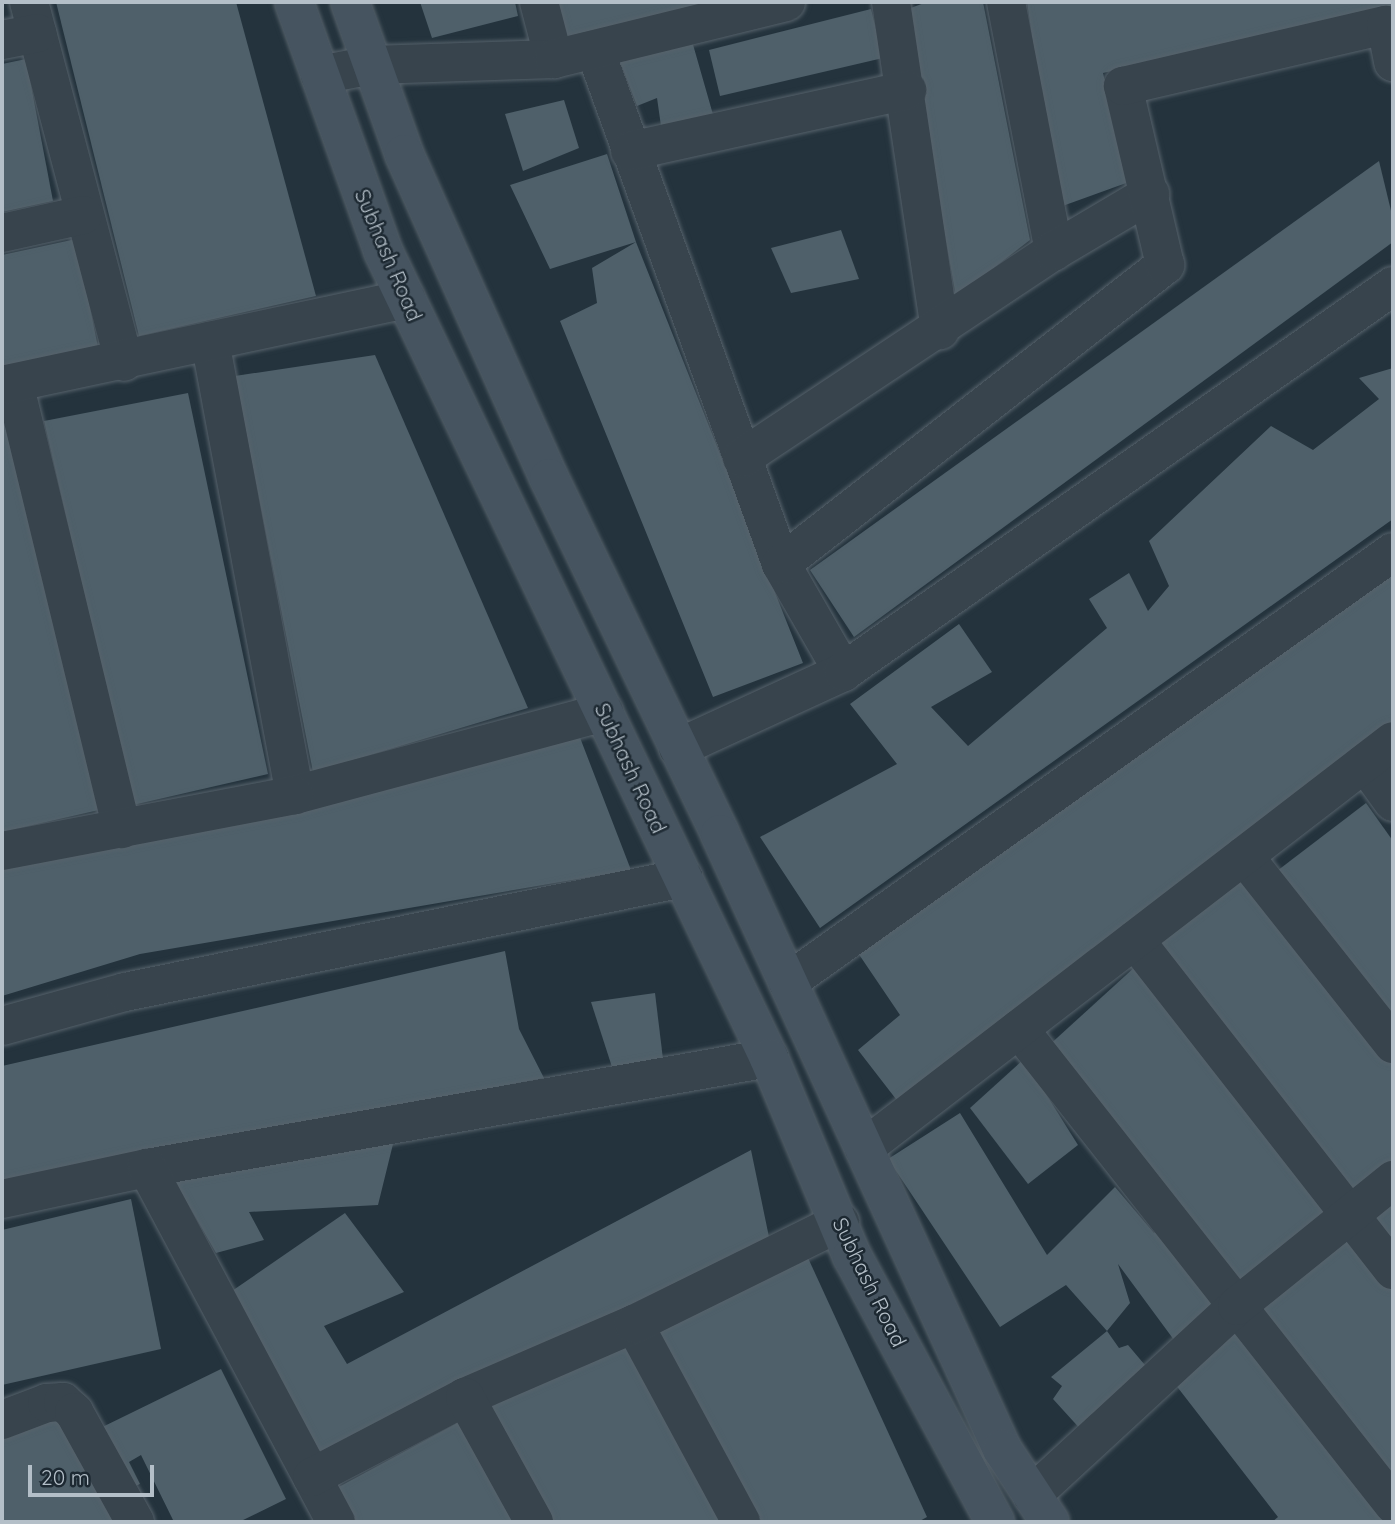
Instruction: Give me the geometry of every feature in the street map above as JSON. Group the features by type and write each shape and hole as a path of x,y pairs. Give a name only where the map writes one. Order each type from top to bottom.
{"street":[{"name":"Subhash Road","path":"294,2 383,251 769,1058 852,1256 995,1522"},
{"path":"350,2 404,154 526,428 788,982 1002,1449 1041,1508 1237,1306 1393,1180"},
{"path":"539,2 554,59"},
{"path":"320,75 372,65 554,59 786,2"},
{"path":"891,2 907,90 940,330"},
{"path":"1006,2 1054,251"},
{"path":"781,564 1165,265 1122,86 1386,24 1393,62"},
{"path":"22,25 83,215 124,362"},
{"path":"595,50 781,564 843,672"},
{"path":"630,151 907,90"},
{"path":"742,458 940,330 1054,251 1150,194"},
{"path":"2,233 83,215"},
{"path":"678,748 843,672 1391,294"},
{"path":"122,828 8,384 124,362 406,299"},
{"path":"209,341 295,795"},
{"path":"788,982 1393,552"},
{"path":"2,851 295,795 604,712"},
{"path":"864,1148 1379,752 1393,802"},
{"path":"1244,856 1393,1044"},
{"path":"2,1026 125,992 683,878"},
{"path":"1135,940 1393,1270"},
{"path":"1018,1029 1393,1504"},
{"path":"2,1199 147,1168 769,1058"},
{"path":"147,1168 336,1522"},
{"path":"312,1477 465,1397 634,1324 840,1222"},
{"path":"634,1324 741,1522"},
{"path":"465,1397 534,1522"},
{"path":"2,1420 47,1403 63,1402 74,1412 135,1522"}],"building":[{"path":"56,2 236,2 316,296 139,336"},
{"path":"420,2 515,2 518,16 432,38"},
{"path":"558,2 721,2 567,36"},
{"path":"927,2 983,2 1030,240 956,297 905,10"},
{"path":"1027,2 1393,2 1393,7 1103,73 1129,182 1057,208"},
{"path":"871,9 883,58 720,96 709,50"},
{"path":"692,41 714,118 662,133 657,98 637,106 619,59"},
{"path":"26,59 53,201 2,212 2,64"},
{"path":"564,100 579,148 523,171 505,114"},
{"path":"607,154 636,242 550,269 510,185"},
{"path":"1379,161 1393,219 1393,242 854,637 810,570"},
{"path":"841,230 859,279 791,293 771,248"},
{"path":"76,239 98,347 2,368 2,255"},
{"path":"636,242 803,663 713,697 560,321 597,303 592,268"},
{"path":"375,355 528,708 313,772 235,376"},
{"path":"1393,368 1393,519 820,928 760,837 897,764 850,704 959,624 992,672 931,707 968,746 1107,628 1089,599 1129,573 1148,611 1169,586 1149,541 1271,426 1313,450 1379,399 1359,378"},
{"path":"188,393 268,774 133,805 44,421"},
{"path":"2,407 99,810 2,832"},
{"path":"1393,570 1393,722 899,1103 858,1050 900,1015 858,953"},
{"path":"579,735 631,870 140,954 2,996 2,868"},
{"path":"1366,803 1393,841 1393,1022 1273,874"},
{"path":"1243,868 1393,1061 1393,1171 1351,1203 1147,941"},
{"path":"505,951 519,1029 544,1078 2,1181 2,1066"},
{"path":"1137,965 1329,1216 1241,1289 1046,1048"},
{"path":"655,993 663,1059 612,1067 591,1002"},
{"path":"1024,1059 1078,1145 1028,1184 970,1108"},
{"path":"960,1113 1047,1255 1115,1187 1154,1233 1162,1226 1215,1306 1174,1340 1118,1264 1130,1303 1107,1331 1066,1285 1000,1327 888,1159"},
{"path":"394,1140 378,1205 249,1212 264,1240 216,1253 173,1178"},
{"path":"751,1150 769,1237 320,1456 229,1293 345,1213 404,1292 324,1326 347,1364"},
{"path":"1393,1194 1393,1258 1363,1219"},
{"path":"131,1199 161,1349 2,1385 2,1230"},
{"path":"1348,1230 1393,1288 1393,1487 1251,1310"},
{"path":"803,1247 927,1517 918,1522 757,1522 655,1324"},
{"path":"1236,1328 1388,1522 1272,1522 1278,1517 1175,1384"},
{"path":"1107,1331 1119,1348 1128,1345 1150,1371 1083,1432 1053,1399 1062,1386 1051,1377"},
{"path":"626,1340 724,1522 551,1522 487,1409"},
{"path":"221,1369 286,1499 239,1522 174,1522 141,1455 129,1462 140,1484 115,1495 86,1435"},
{"path":"56,1411 115,1522 2,1522 2,1431"},
{"path":"461,1421 518,1522 352,1522 333,1490"}]}
